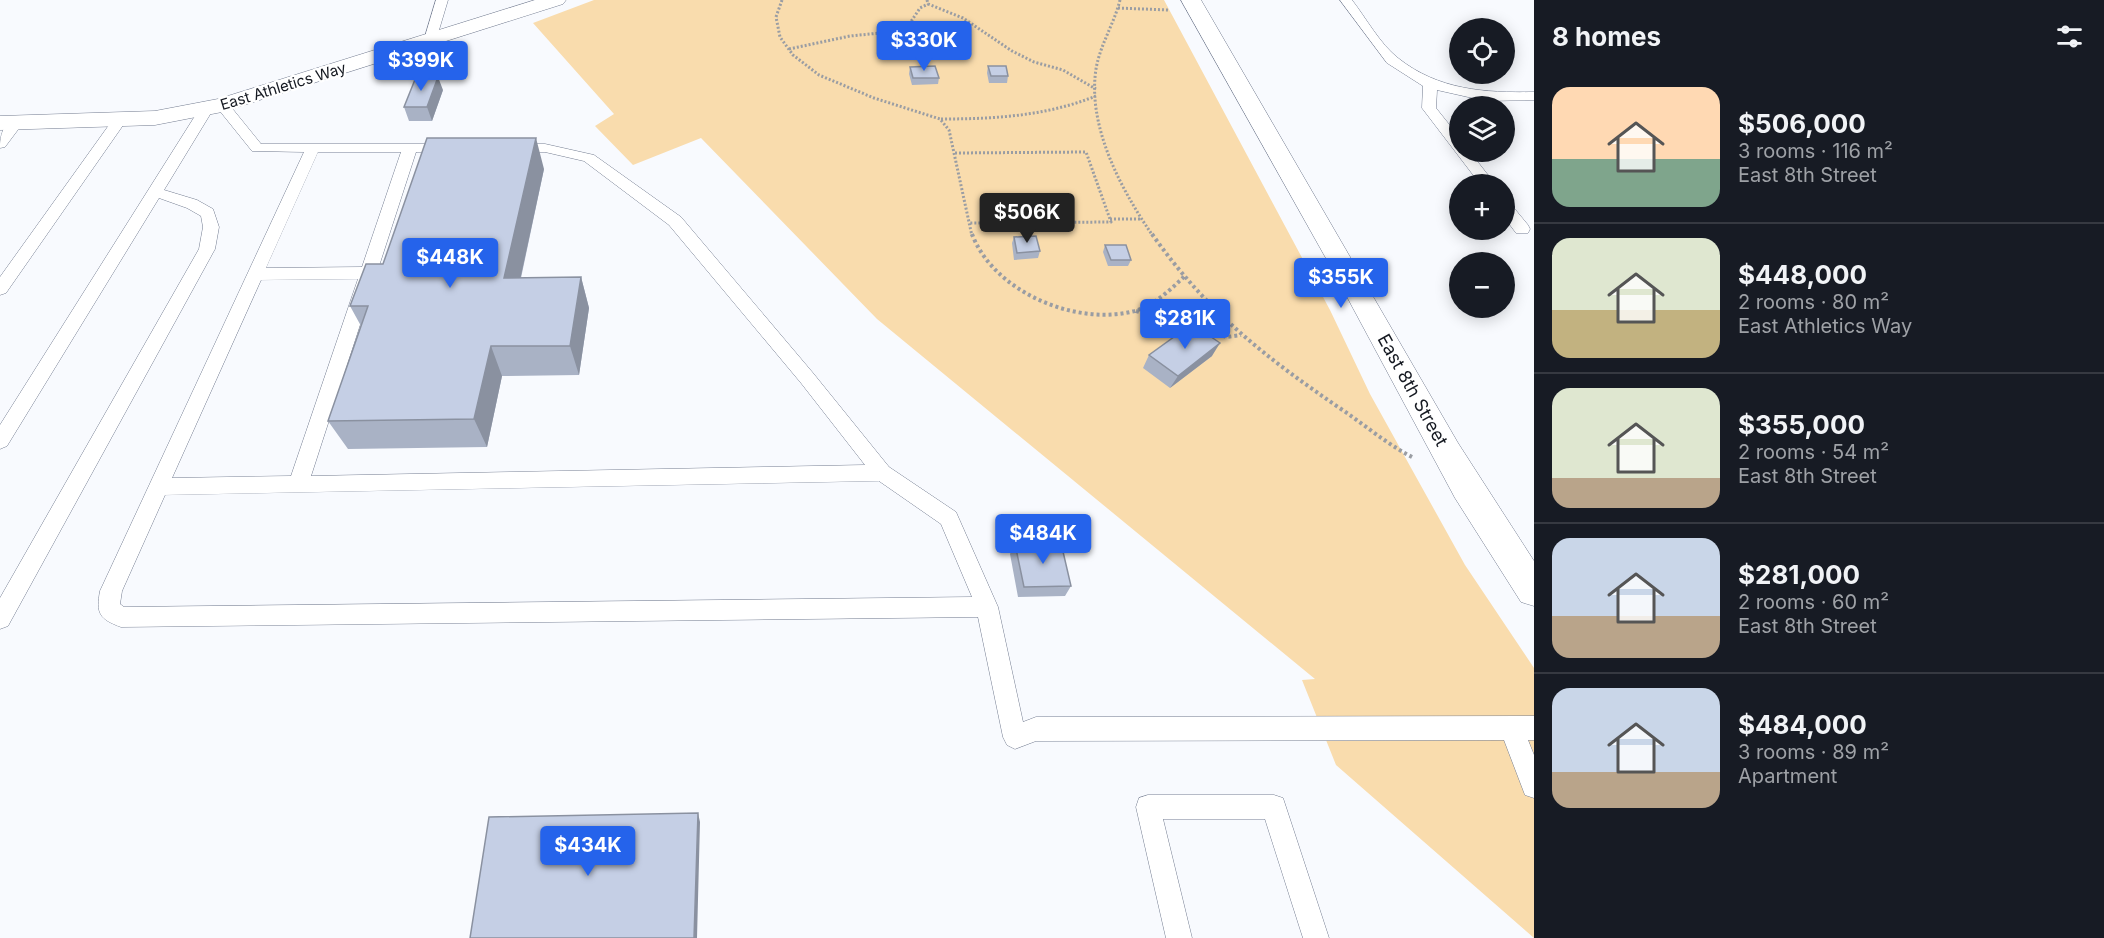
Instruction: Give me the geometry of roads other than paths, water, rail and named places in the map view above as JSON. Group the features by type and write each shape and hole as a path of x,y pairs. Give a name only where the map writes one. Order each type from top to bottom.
{"street":[{"name":"East Athletics Way","path":"8,123 155,118 215,107 553,1"},
{"name":"East 8th Street","path":"1193,4 1450,455 1513,562 1534,590"}],"lane":[{"path":"429,40 442,0"},
{"path":"1346,0 1392,60 1430,84 1486,97 1534,96"},
{"path":"1430,84 1429,108 1449,134"},
{"path":"0,441 155,192 215,107 257,148 466,148"},
{"path":"0,289 119,120"},
{"path":"0,144 8,123"},
{"path":"313,148 111,591 108,608 121,617 987,607"},
{"path":"298,484 410,148"},
{"path":"500,148 544,148 589,158 675,221 807,378 882,473 949,518 987,607 1015,737 1035,729 1523,728 1534,786"},
{"path":"1470,162 1480,174"},
{"path":"0,619 207,249 211,227 208,213 192,204 155,192"},
{"path":"1515,220 1522,229"},
{"path":"256,274 368,273"},
{"path":"158,487 882,473"},
{"path":"1179,938 1148,807 1274,807 1317,938"}]}
